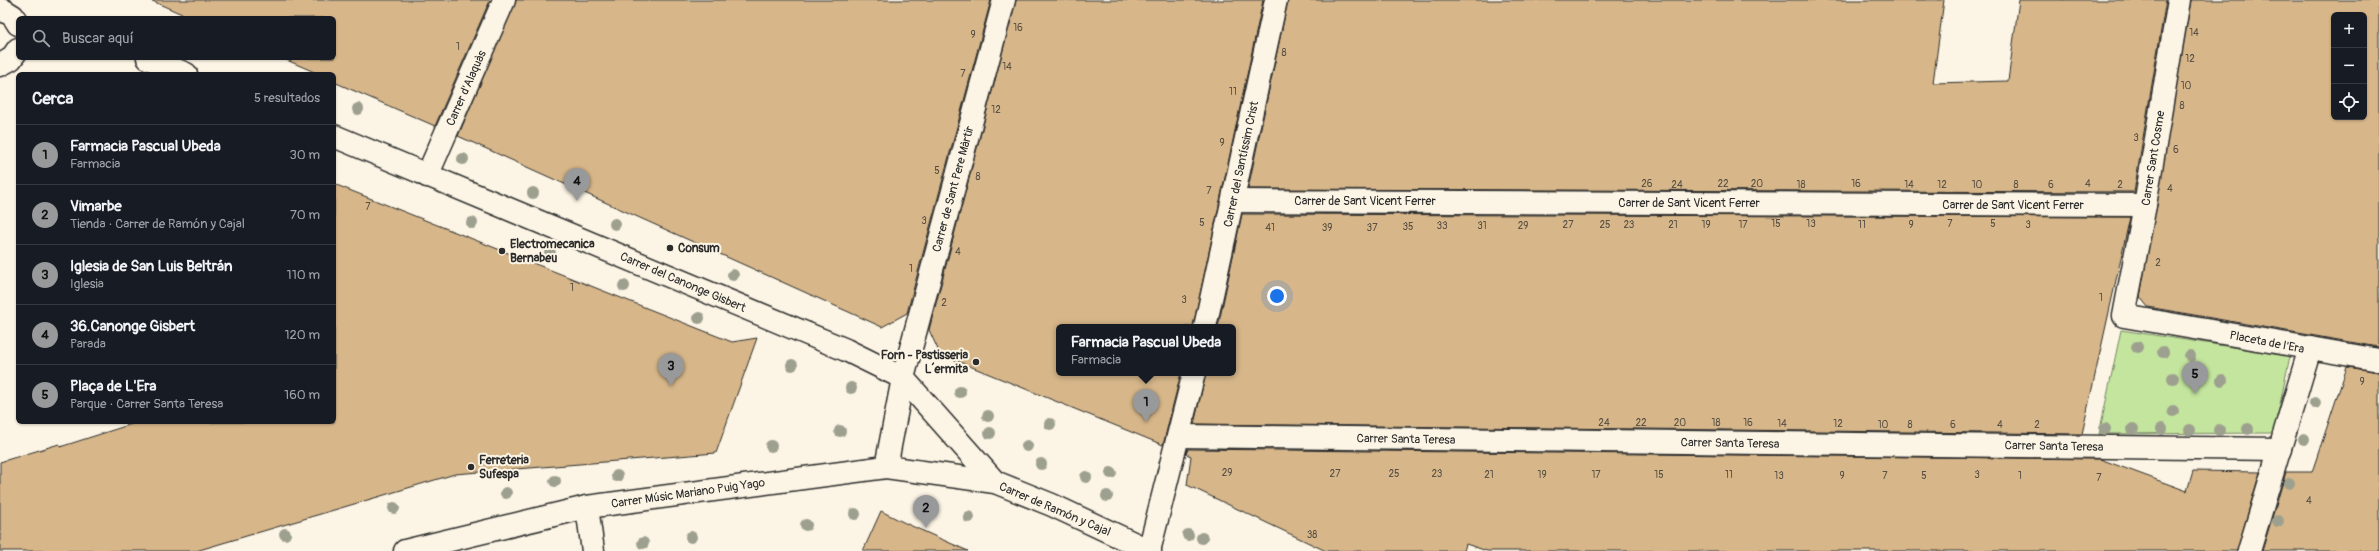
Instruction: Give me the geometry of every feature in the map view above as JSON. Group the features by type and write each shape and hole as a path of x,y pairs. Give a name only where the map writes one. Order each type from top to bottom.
{"street":[{"name":"Carrer d'Alaquàs","path":"427,176 504,0"},
{"name":"Carrer de Sant Pere Màrtir","path":"903,378 1004,0"},
{"name":"Carrer del Santíssim Crist","path":"1206,324 1276,0"},
{"name":"Carrer Sant Cosme","path":"2124,316 2145,205 2179,0"},
{"path":"0,65 11,59 16,52"},
{"path":"153,60 181,72"},
{"name":"Carrer del Canonge Gisbert","path":"336,137 846,350 903,378 995,482"},
{"name":"Carrer de Sant Vicent Ferrer","path":"1233,201 2145,205"},
{"name":"Placeta de l'Era","path":"2124,316 2310,348 2249,551"},
{"path":"2310,348 2379,360"},
{"path":"1150,551 1180,436 1193,376"},
{"path":"886,467 903,378"},
{"name":"Carrer Santa Teresa","path":"1180,436 2280,449"},
{"name":"Carrer de Ramón y Cajal","path":"886,467 995,482 1052,505 1150,551"},
{"name":"Carrer Músic Mariano Puig Yago","path":"405,551 587,507 886,467"},
{"path":"587,507 593,551"}],"green space":[{"path":"2121,330 2290,356 2274,433 2099,434"}],"building":[{"path":"150,0 490,0 435,126 336,83 336,72 314,72 287,60 336,60 336,16 186,16"},
{"path":"516,0 991,0 907,313 882,327 458,136"},
{"path":"1016,0 1263,0 1194,324 1056,324 1056,376 1180,376 1163,445 940,354 929,330"},
{"path":"1288,0 1944,0 1933,83 2008,81 2019,0 2166,0 2134,192 1248,189"},
{"path":"2191,0 2379,0 2379,347 2148,307 2140,297"},
{"path":"336,185 732,342 757,338 716,453 455,474 196,551 0,551 0,462 59,444 60,447 132,424 336,424"},
{"path":"1242,214 2130,217 2082,434 1194,424 1205,376 1236,376 1236,324 1219,324"},
{"path":"2347,367 2379,372 2379,551 2262,551 2286,472 2312,472"},
{"path":"1188,449 2100,459 2187,491 2193,471 2260,472 2237,551 1487,551 1466,544 1464,551 1326,551 1187,485 1191,456 1186,454"},
{"path":"881,511 905,523 968,551 863,551"}],"place":[{"name":"36.Canonge Gisbert","path":"577,201"},
{"name":"Consum","path":"670,248"},
{"name":"Electromecanica Bernabeu","path":"502,251"},
{"name":"Forn - Pastisseria L´ermita","path":"976,362"},
{"name":"Iglesia de San Luis Beltrán","path":"671,386"},
{"name":"Plaça de L'Era","path":"2195,394"},
{"name":"Farmacia Pascual Ubeda","path":"1146,422"},
{"name":"Ferreteria Sufespa","path":"471,467"},
{"name":"Vimarbe","path":"926,528"}]}
